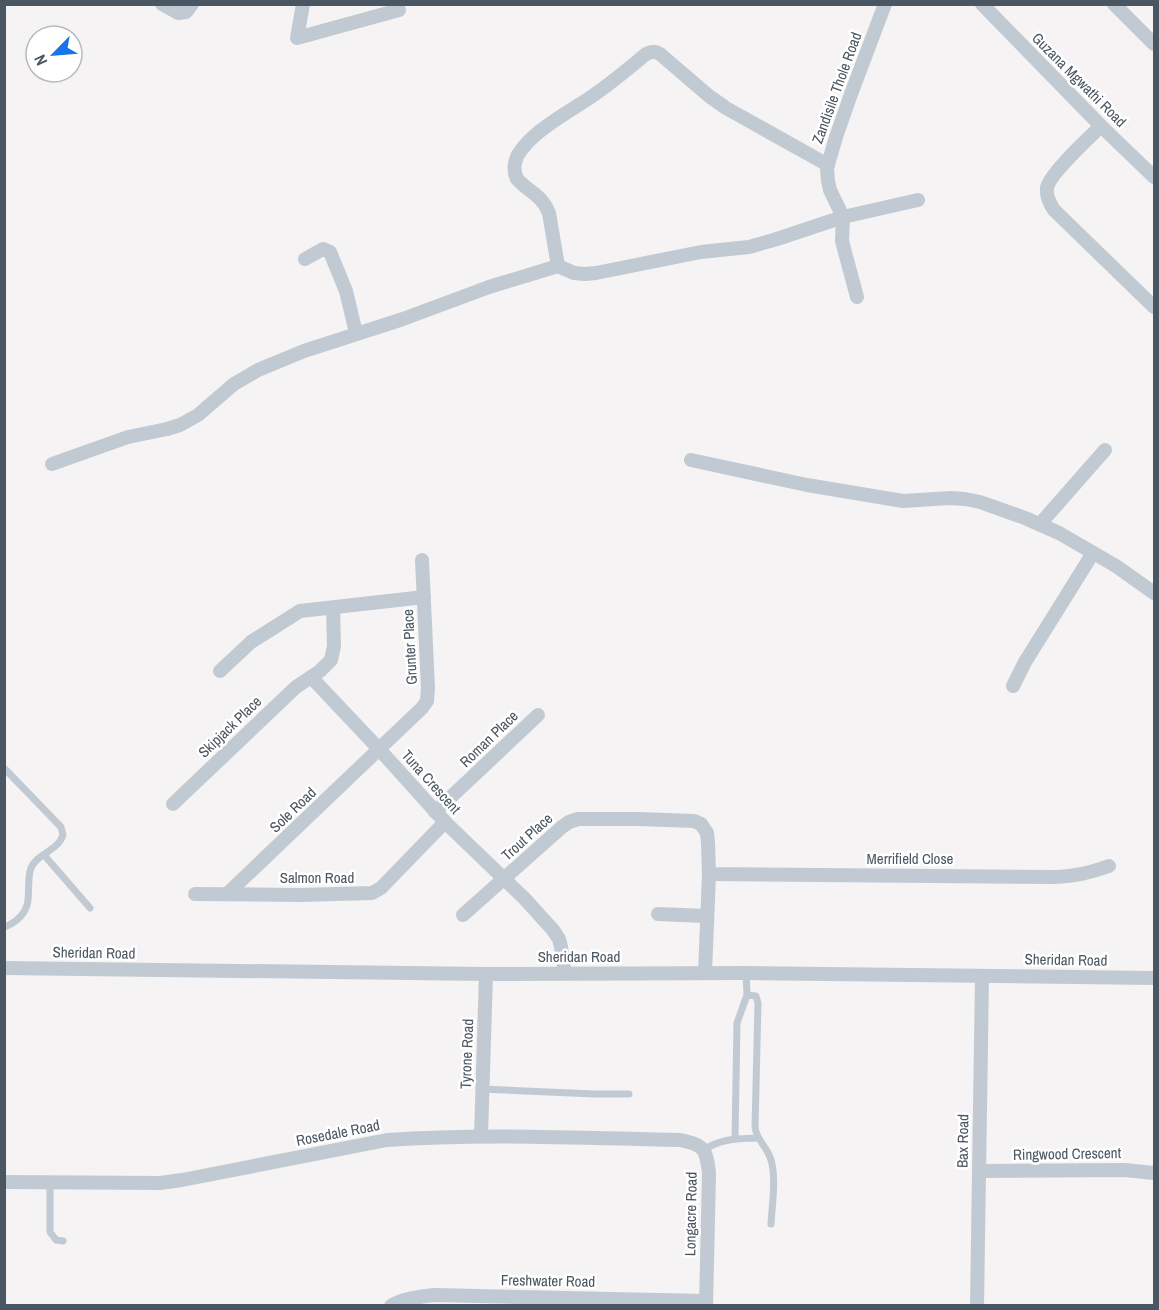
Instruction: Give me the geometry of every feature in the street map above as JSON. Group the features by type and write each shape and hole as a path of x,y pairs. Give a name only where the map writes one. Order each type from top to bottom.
{"street":[{"path":"162,4 178,14 189,8"},
{"path":"303,4 297,38 399,10"},
{"name":"Zandisile Thole Road","path":"843,217 828,181 828,165 851,94 885,4"},
{"name":"Guzana Mgwathi Road","path":"982,4 1101,126 1155,177"},
{"path":"1114,4 1155,44"},
{"path":"558,266 549,213 539,196 517,179 514,168 516,159 520,150 541,132 651,52 655,51 660,54 726,108 828,165"},
{"path":"1101,126 1072,154 1050,181 1047,187 1048,199 1054,210 1155,307"},
{"path":"52,464 128,437 180,425 198,415 234,384 258,370 304,351 403,319 489,287 558,266 573,273 597,273 701,252 749,247 843,217 918,200"},
{"path":"843,217 842,241 858,297"},
{"path":"305,259 323,249 330,252 346,291 356,333"},
{"path":"1040,524 1105,450"},
{"path":"691,460 807,485 903,501 950,498 980,502 1059,533 1155,593"},
{"path":"1013,686 1025,662 1093,553"},
{"name":"Grunter Place","path":"379,749 427,701 429,688 422,560"},
{"path":"220,671 251,642 300,611 424,597"},
{"path":"311,677 326,666 333,655 333,608"},
{"name":"Tuna Crescent","path":"311,677 440,817 543,919 559,939 565,973"},
{"name":"Skipjack Place","path":"173,804 296,687 311,677"},
{"name":"Roman Place","path":"440,817 538,715"},
{"name":"Sole Road","path":"228,893 379,749"},
{"name":"Salmon Road","path":"195,894 372,893 381,888 440,817"},
{"name":"Trout Place","path":"463,915 569,822 578,819 694,821 701,824 707,833 709,874"},
{"name":"Merrifield Close","path":"709,874 1054,877 1076,876 1109,866"},
{"path":"705,973 709,874"},
{"path":"658,914 706,916"},
{"name":"Sheridan Road","path":"4,968 1150,978"},
{"name":"Tyrone Road","path":"481,1136 486,974"},
{"name":"Bax Road","path":"977,1305 982,976"},
{"name":"Rosedale Road","path":"4,1182 160,1183 387,1140 481,1136 680,1140 696,1143 704,1150"},
{"name":"Longacre Road","path":"704,1150 708,1159 709,1173 706,1303"},
{"name":"Ringwood Crescent","path":"979,1172 1125,1170 1155,1173"},
{"name":"Freshwater Road","path":"391,1305 416,1297 434,1295 706,1303"}],"lane":[{"path":"4,768 63,831 61,842 31,867 27,908 18,919 4,927"},
{"path":"44,855 90,908"},
{"path":"735,1139 737,1023 747,995 746,973"},
{"path":"747,995 756,996 758,1003 755,1127 756,1135 768,1152 772,1167 771,1224"},
{"path":"482,1089 629,1094"},
{"path":"704,1150 718,1142 758,1138"},
{"path":"50,1183 50,1232 56,1240 63,1241"}]}
